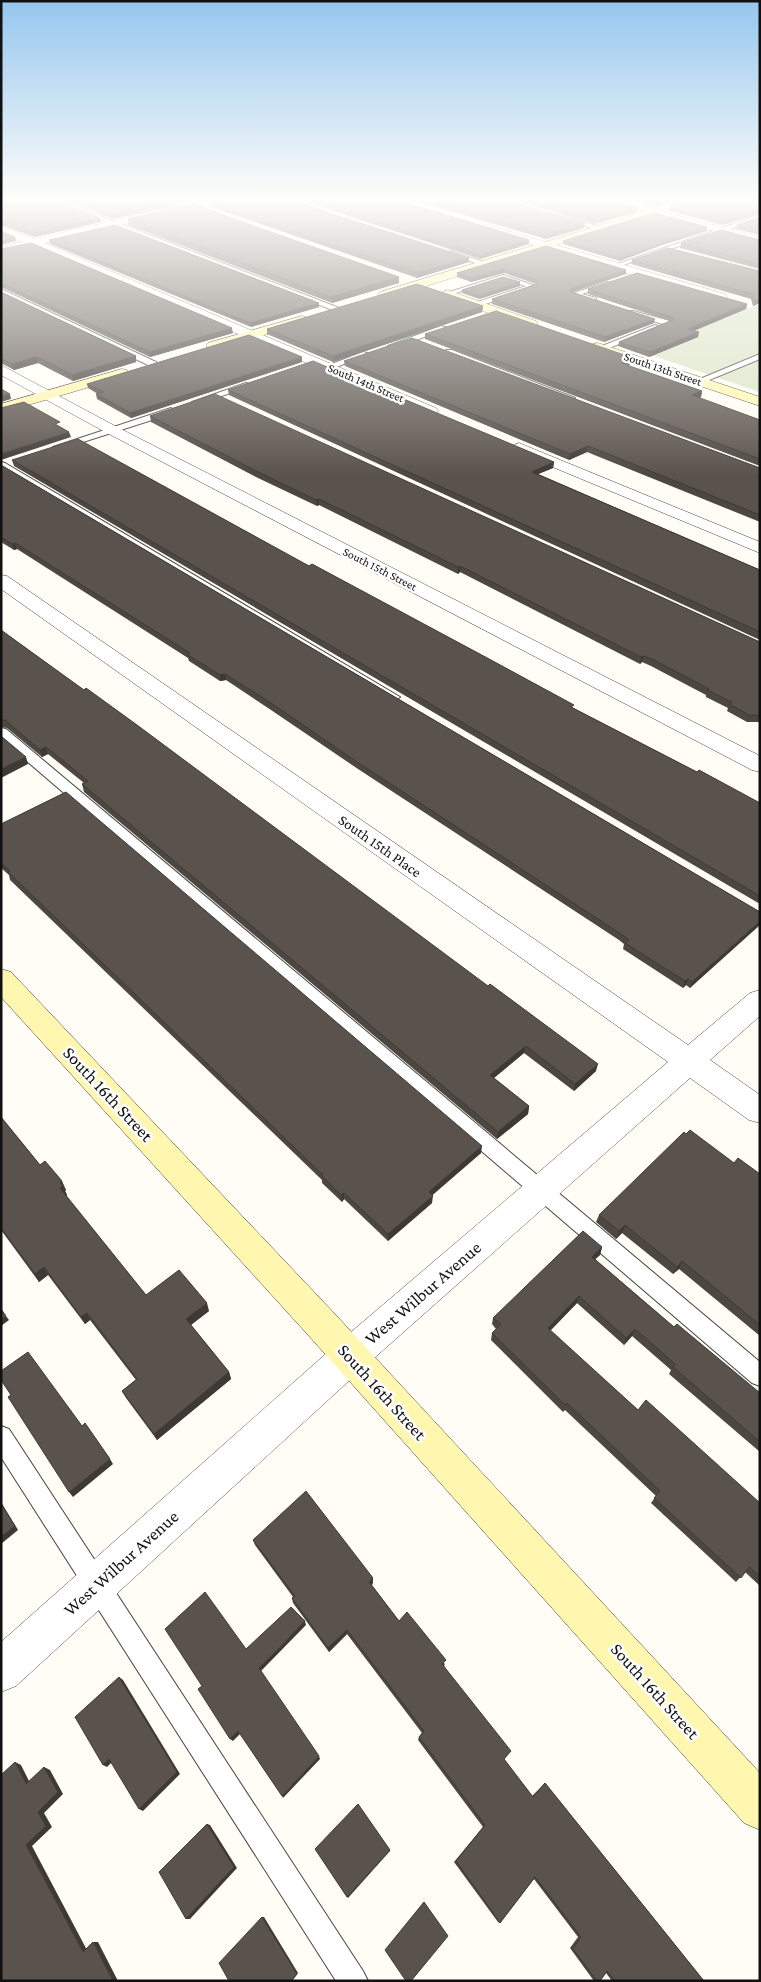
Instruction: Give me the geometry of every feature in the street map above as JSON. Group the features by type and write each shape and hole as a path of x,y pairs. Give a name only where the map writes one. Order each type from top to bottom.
{"street":[{"name":"South 14th Street","path":"146,290 316,365 446,417"},
{"path":"372,299 401,290"},
{"path":"436,290 480,310 496,311 540,326"},
{"path":"693,290 737,302"},
{"path":"200,350 343,307"},
{"name":"South 13th Street","path":"584,342 760,402"},
{"path":"1,409 157,363"},
{"name":"South 15th Street","path":"1,369 112,430 760,765"},
{"path":"501,440 760,548"},
{"name":"South 15th Place","path":"1,580 760,1111"},
{"name":"South 16th Street","path":"1,979 350,1356 760,1807"},
{"name":"West Wilbur Avenue","path":"1,1671 350,1356 690,1063 760,1000"}],"lane":[{"path":"2,290 157,363"},
{"path":"298,290 343,307"},
{"path":"447,294 460,290"},
{"path":"480,310 522,290"},
{"path":"585,290 574,294 602,303"},
{"path":"601,348 667,323 621,309"},
{"path":"384,348 456,324"},
{"path":"412,339 431,346"},
{"path":"440,349 579,401"},
{"path":"316,365 375,351"},
{"path":"699,382 760,356"},
{"path":"48,450 260,381"},
{"path":"216,395 234,404"},
{"path":"5,464 409,706"},
{"path":"1,732 760,1376"},
{"path":"1,1437 353,1981"}],"green space":[{"path":"760,304 760,392 639,351"}],"building":[{"path":"17,290 143,290 232,328 150,352"},
{"path":"171,290 286,290 319,303 250,323"},
{"path":"314,290 353,290 331,297"},
{"path":"395,290 436,290 483,306 333,356 267,329"},
{"path":"463,290 496,290 480,296"},
{"path":"518,290 570,290 655,319 605,337 492,299"},
{"path":"592,290 699,290 747,304 688,329 699,332 650,352 619,342 674,318"},
{"path":"740,290 760,290 760,299 754,301 752,294"},
{"path":"1,292 136,356 72,375 37,357 12,364 1,359"},
{"path":"496,311 633,358 621,363 702,391 692,395 760,420 760,459 425,334"},
{"path":"249,335 302,357 130,413 96,394 104,392 87,384"},
{"path":"412,338 760,468 760,515 588,446 570,454 344,361"},
{"path":"313,361 554,462 532,472 760,570 760,632 228,390"},
{"path":"1,389 10,394 1,396"},
{"path":"215,394 760,642 760,716 749,715 729,704 732,702 652,659 644,656 641,657 460,566 458,567 319,499 316,500 258,472 150,416"},
{"path":"24,402 60,422 55,424 69,432 1,454 1,408"},
{"path":"78,439 309,566 312,564 574,705 571,707 697,772 699,770 760,803 760,896 12,460"},
{"path":"1,465 760,912 760,921 692,982 688,979 685,981 625,943 629,940 621,934 357,762 271,703 225,674 220,675 188,655 190,653 15,543 12,544 1,537"},
{"path":"1,630 84,690 86,688 137,725 488,986 490,984 598,1064 575,1084 526,1046 490,1075 529,1106 498,1132 82,784 88,781 46,747 40,750 5,720 1,720"},
{"path":"1,736 26,757 1,769"},
{"path":"66,792 482,1146 429,1192 433,1196 388,1234 344,1193 341,1195 323,1175 8,872 10,871 1,863 1,824"},
{"path":"1,1117 40,1165 45,1161 62,1181 60,1183 63,1186 60,1188 146,1295 179,1270 207,1303 186,1319 229,1372 154,1434 122,1391 137,1379 87,1313 81,1317 44,1267 35,1274 1,1228"},
{"path":"690,1130 734,1163 738,1158 760,1174 760,1325 682,1261 677,1267 625,1225 619,1231 599,1215 684,1132 686,1134"},
{"path":"583,1231 602,1247 592,1257 674,1327 677,1324 760,1393 760,1442 673,1367 675,1364 635,1329 626,1338 579,1296 548,1328 638,1410 646,1400 760,1503 760,1576 749,1567 741,1578 654,1498 660,1491 567,1403 565,1405 492,1333 501,1324 493,1318"},
{"path":"1,1309 6,1316 1,1319"},
{"path":"28,1352 82,1426 85,1423 110,1459 69,1492 8,1397 11,1395 1,1380 1,1371"},
{"path":"306,1491 373,1578 369,1582 399,1621 407,1612 446,1660 442,1664 511,1751 504,1759 533,1797 545,1783 704,1981 615,1981 607,1971 600,1981 597,1981 573,1949 581,1937 535,1877 500,1923 456,1861 485,1825 419,1737 424,1731 347,1630 328,1648 292,1598 295,1596 253,1540"},
{"path":"1,1504 15,1526 1,1537"},
{"path":"205,1592 246,1649 291,1607 305,1621 259,1668 319,1756 282,1796 238,1731 230,1739 198,1689 202,1686 165,1629"},
{"path":"119,1677 177,1772 139,1809 109,1759 103,1765 75,1717"},
{"path":"15,1762 26,1784 44,1767 58,1792 38,1812 46,1826 26,1845 83,1952 93,1942 113,1981 1,1981 1,1775"},
{"path":"358,1804 390,1850 347,1897 315,1849"},
{"path":"207,1824 234,1867 186,1919 159,1872"},
{"path":"424,1902 448,1936 411,1981 406,1981 385,1950"},
{"path":"262,1917 297,1974 291,1981 229,1981 219,1963"}]}
